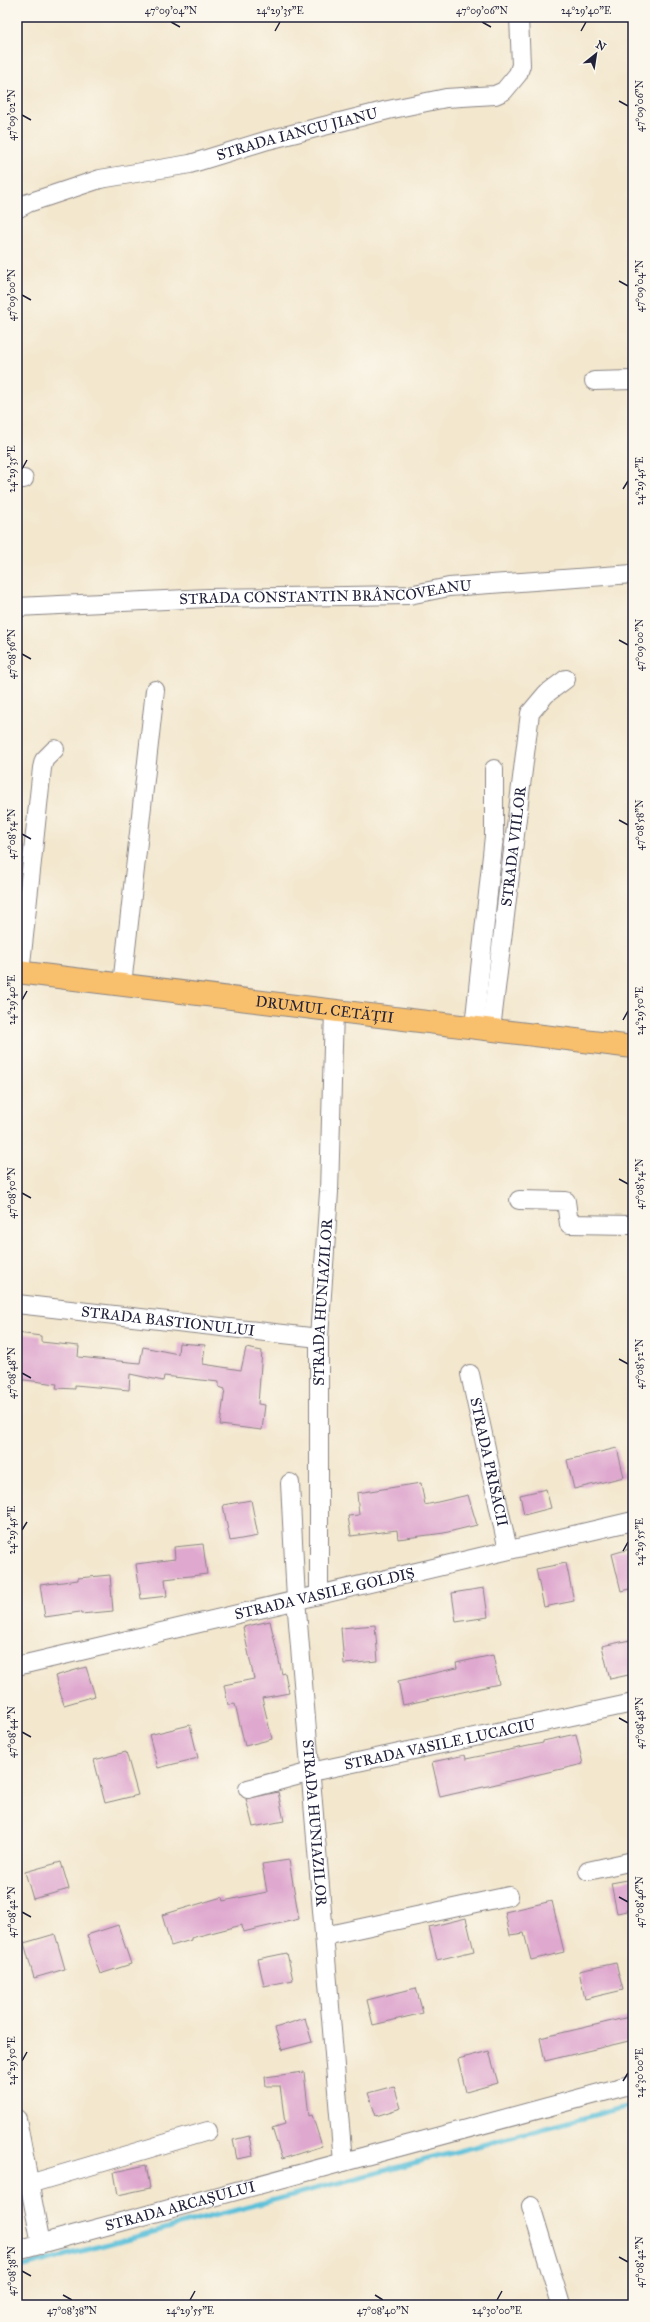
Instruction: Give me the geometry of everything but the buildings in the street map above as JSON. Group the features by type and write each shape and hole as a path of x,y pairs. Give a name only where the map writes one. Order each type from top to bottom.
{"highway":[{"name":"DRUMUL CETĂȚII","path":"19,973 633,1047"}],"street":[{"name":"STRADA IANCU JIANU","path":"17,209 28,203 100,179 190,164 268,140 388,110 446,98 495,95 504,91 518,74 521,64 519,17"},
{"path":"594,380 633,380"},
{"name":"STRADA CONSTANTIN BRÂNCOVEANU","path":"17,607 208,598 409,595 448,587 633,574"},
{"name":"STRADA VIILOR","path":"483,1028 530,713 546,694 566,679"},
{"path":"122,985 155,690"},
{"path":"19,973 42,768 44,760 55,749"},
{"path":"483,1028 494,836 494,769"},
{"name":"STRADA HUNIAZILOR","path":"319,1594 319,1338 329,1192 334,1010"},
{"path":"520,1200 566,1201 569,1224 633,1225"},
{"name":"STRADA BASTIONULUI","path":"17,1304 319,1338"},
{"name":"STRADA PRISĂCII","path":"470,1374 508,1550"},
{"name":"STRADA HUNIAZILOR","path":"290,1483 296,1599 343,2162"},
{"name":"STRADA VASILE GOLDIȘ","path":"17,1666 296,1599 633,1521"},
{"name":"STRADA VASILE LUCACIU","path":"248,1789 311,1772 633,1703"},
{"path":"588,1872 633,1861"},
{"path":"324,1936 509,1896"},
{"name":"STRADA ARCAȘULUI","path":"17,2250 633,2084"},
{"path":"17,2119 41,2244"},
{"path":"29,2184 208,2131"},
{"path":"531,2206 561,2305"}],"waterway":[{"path":"17,2268 633,2105"}]}
